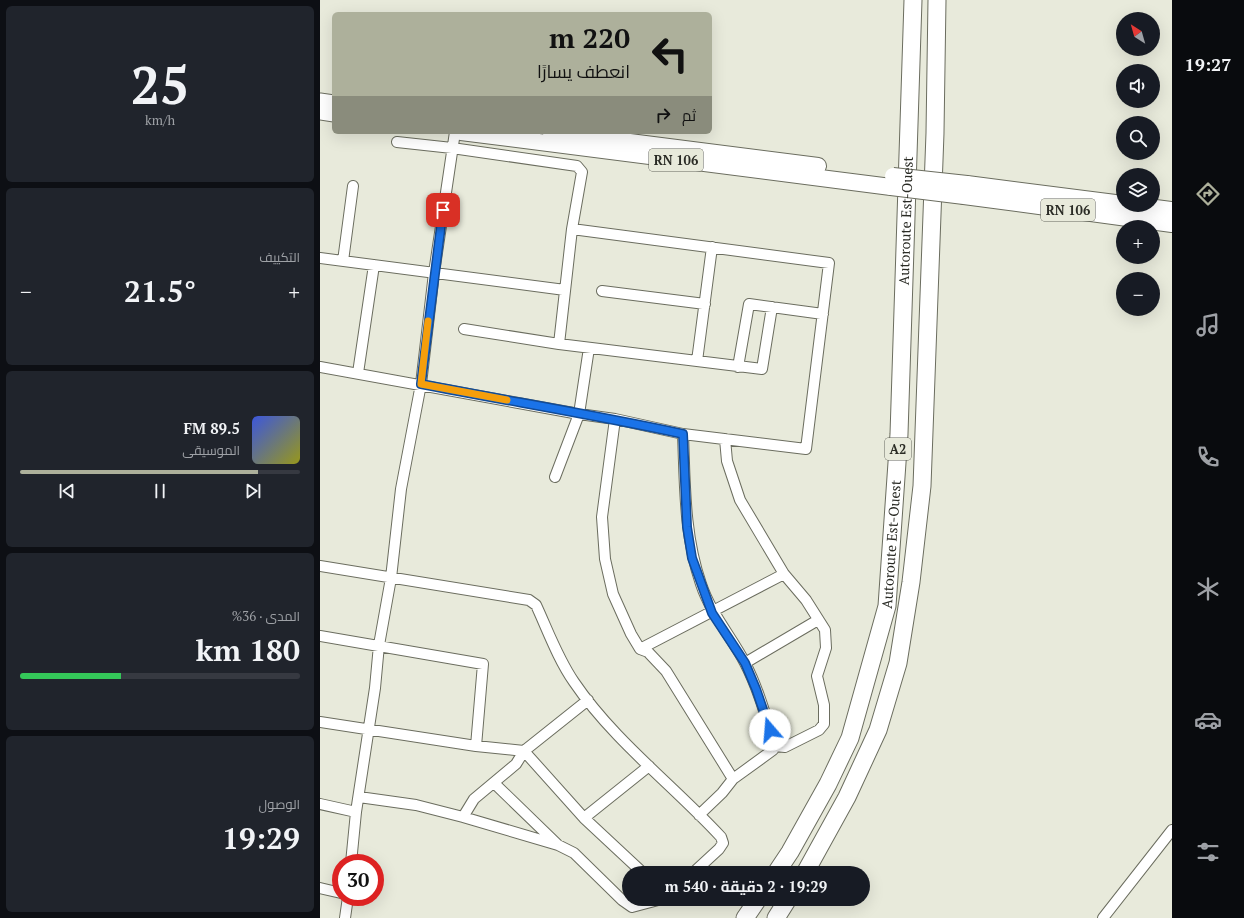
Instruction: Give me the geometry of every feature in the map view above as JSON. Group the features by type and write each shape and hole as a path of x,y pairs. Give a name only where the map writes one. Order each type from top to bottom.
{"highway":[{"name":"Autoroute Est-Ouest","path":"781,866 828,784 850,738 887,606 899,434 913,0"},
{"name":"Autoroute Est-Ouest","path":"809,866 847,797 878,730 898,663 910,589 922,478 935,133 937,0"},
{"name":"RN 106","path":"478,134 965,190 1116,203"},
{"name":"RN 106","path":"565,134 892,182"},
{"name":"RN 106","path":"965,190 1172,224"},
{"path":"1160,208 1172,210"},
{"path":"745,918 753,906"},
{"path":"776,918 784,906"}],"main road":[{"path":"320,101 332,103"},
{"path":"320,112 332,114"}],"street":[{"path":"352,854 358,797 375,688 379,645 391,578 401,489 421,384 434,273 454,134"},
{"path":"397,142 452,148 577,166 582,172 572,229 559,344"},
{"path":"343,261 353,186"},
{"path":"320,367 421,384 579,414 615,419 683,434 806,449 829,263 572,229"},
{"path":"697,361 712,247"},
{"path":"320,258 564,290"},
{"path":"358,373 374,265"},
{"path":"602,291 705,304"},
{"path":"738,367 749,304 822,314"},
{"path":"464,329 559,344 762,369 772,307"},
{"path":"555,477 579,414 589,348"},
{"path":"615,419 602,517 605,559 615,600 621,617 640,649 648,652 666,671 733,779"},
{"path":"683,434 687,527 691,550 701,586 712,613 745,663 756,689 775,746"},
{"path":"725,439 727,461 740,500 784,574 806,600 824,630 826,648 817,676 824,705 824,724 819,730 785,747 775,746"},
{"path":"320,566 529,600 533,602 536,605 568,671 588,700 649,766 721,837 723,843 719,849 700,866"},
{"path":"640,649 712,613 784,574"},
{"path":"745,663 818,620"},
{"path":"320,636 483,664 476,746"},
{"path":"463,817 474,799 516,764 524,751 588,700"},
{"path":"320,722 476,746 524,751 584,818 635,866"},
{"path":"698,815 722,793 733,779 773,750 775,746"},
{"path":"584,818 649,766"},
{"path":"494,783 558,845"},
{"path":"358,797 416,805 558,845 574,853 622,900"},
{"path":"320,804 356,812"},
{"path":"1103,918 1172,830"},
{"path":"320,888 332,891"},
{"path":"345,918 347,906"}],"slow traffic":[{"path":"428,321 421,384 507,400"}],"route":[{"path":"443,210 421,384 579,414 615,419 683,434 687,527 692,558 712,613 745,663 756,689 770,730"}]}
